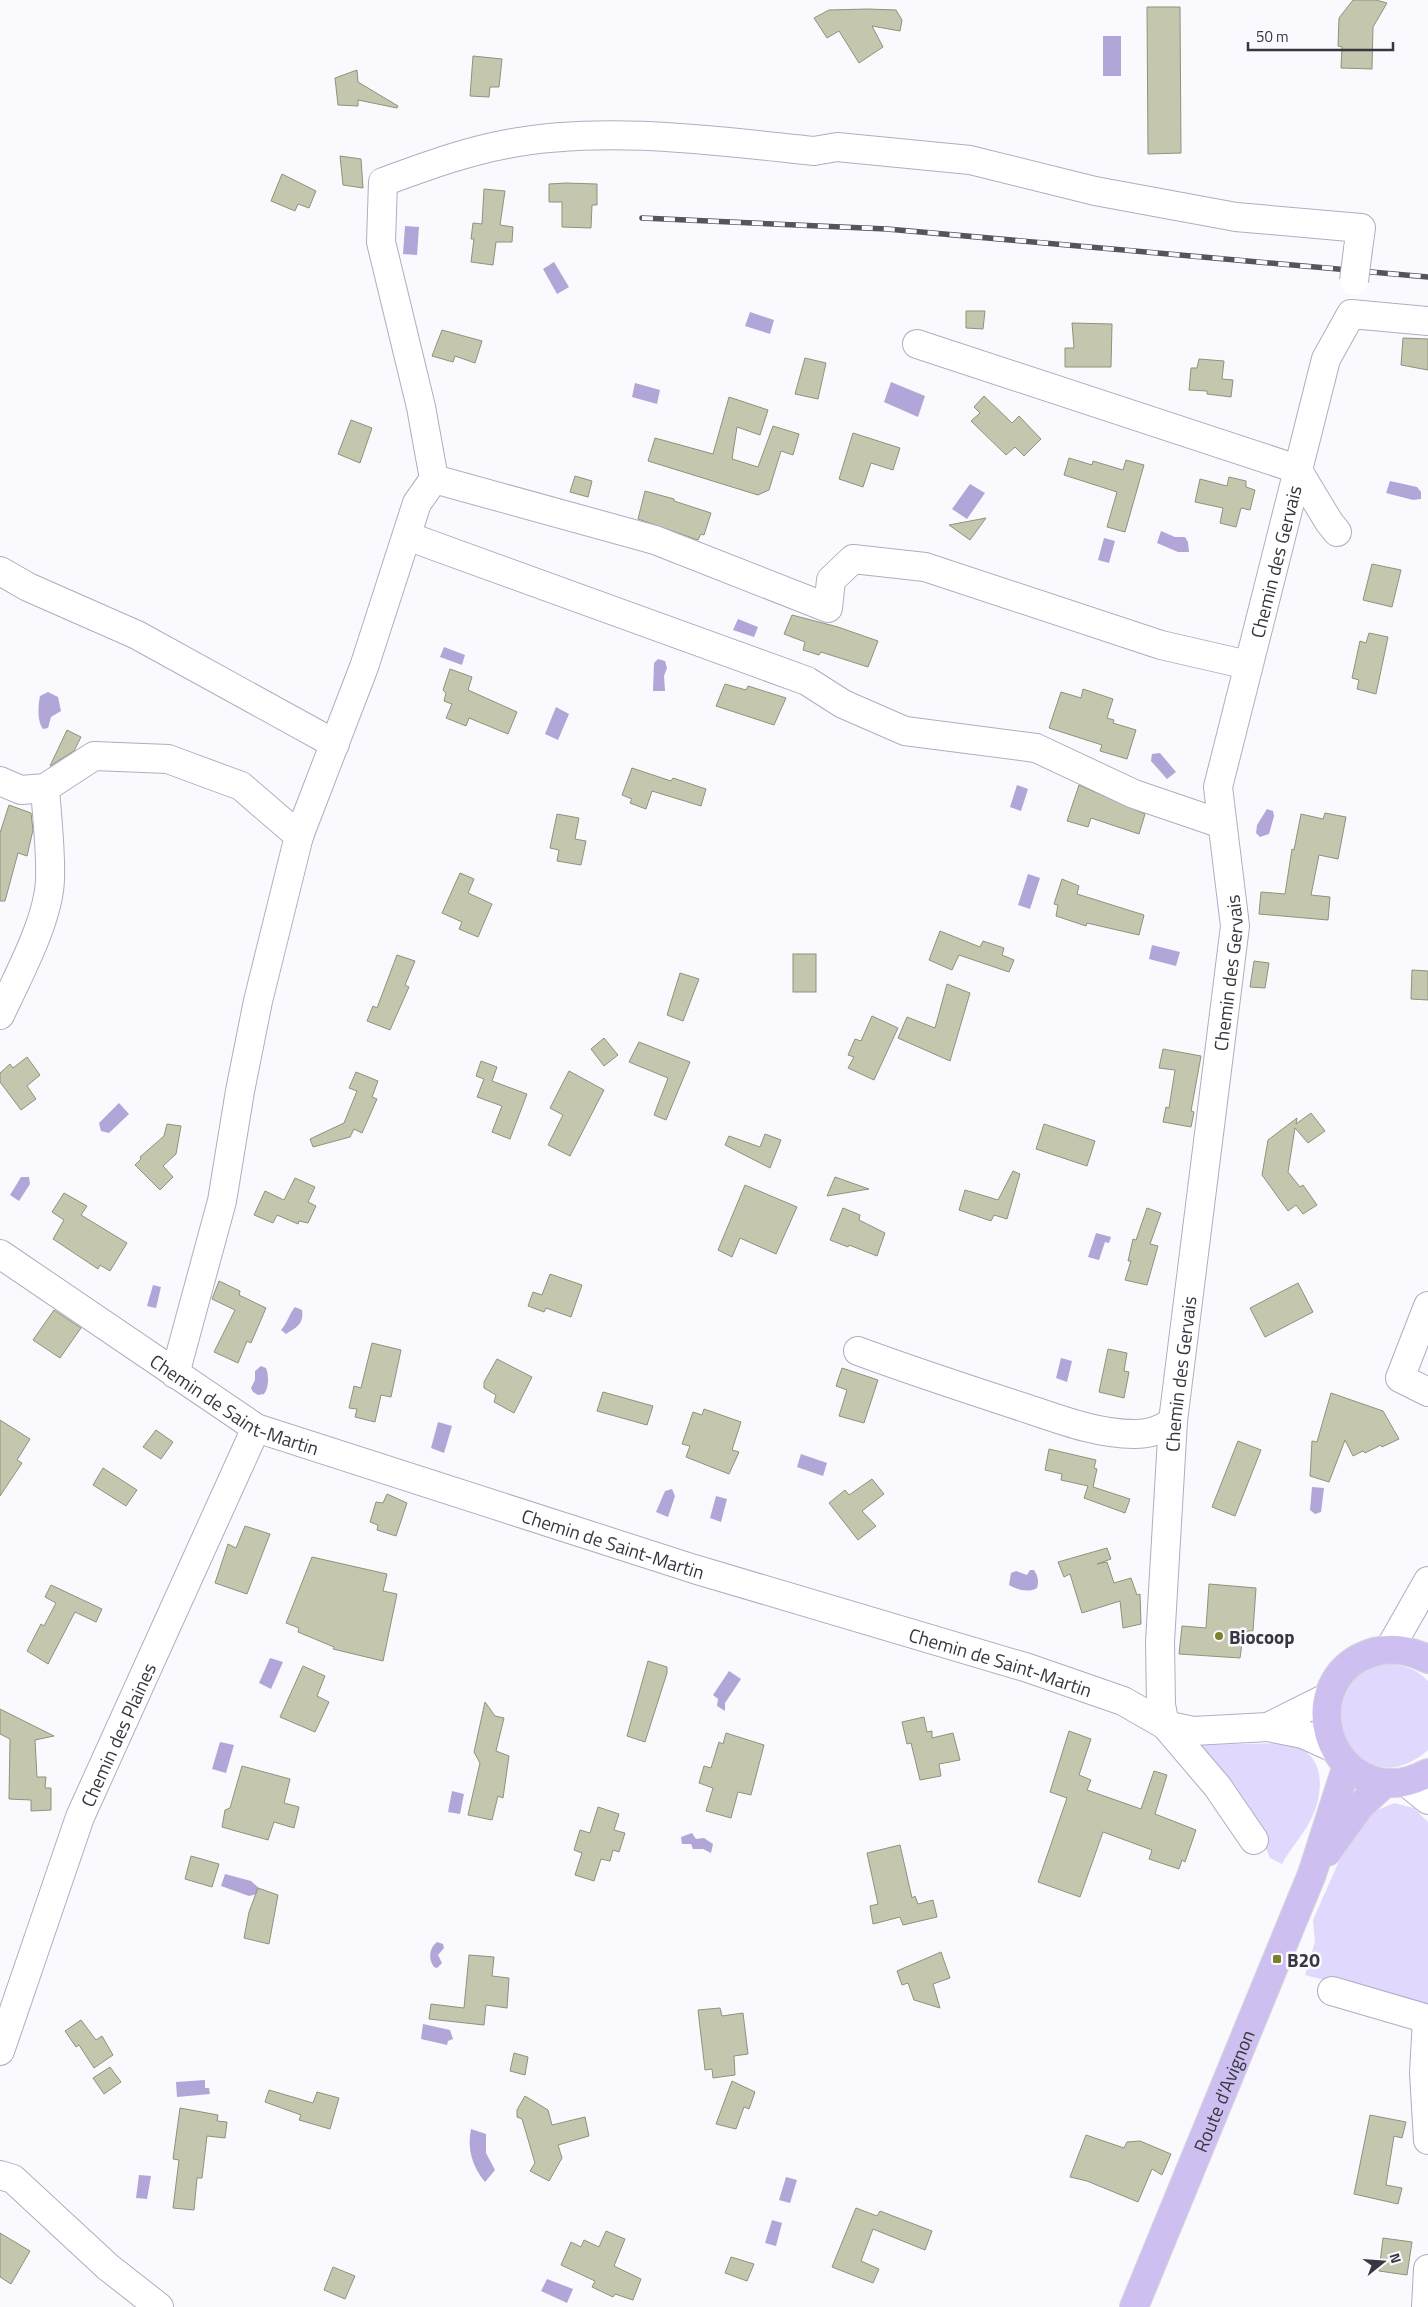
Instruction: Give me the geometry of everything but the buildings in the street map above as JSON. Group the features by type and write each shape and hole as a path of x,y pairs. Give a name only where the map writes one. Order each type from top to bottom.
{"main road":[{"path":"1406,1779 1364,1777 1340,1757 1327,1731 1325,1713 1328,1697 1336,1678 1351,1663 1369,1652 1390,1648 1410,1651 1428,1659"},
{"name":"Route d'Avignon","path":"1134,2307 1312,1874 1340,1757"},
{"name":"Route d'Avignon","path":"1312,1874 1360,1806 1406,1779"}],"street":[{"path":"175,1374 222,1200 240,1090 258,1001 299,836 364,667 417,503 434,479 421,408 381,242 383,182 454,156 508,144 569,137 679,137 814,151 837,147 970,160 1096,191 1236,217 1361,228 1351,314 1428,321"},
{"name":"Chemin des Gervais","path":"1165,1724 1160,1705 1160,1642 1172,1421 1235,926 1218,787 1326,360 1351,314"},
{"path":"916,344 1297,469 1337,532"},
{"path":"434,479 656,540 828,608 832,580 853,559 926,566 1161,644 1248,666"},
{"path":"407,536 807,681 843,704 904,731 1036,748 1134,794 1222,824"},
{"path":"0,571 28,588 137,636 334,744"},
{"path":"0,781 21,790 45,788 94,756 168,760 241,786 299,836"},
{"path":"0,1015 23,966 43,913 50,881 45,788"},
{"name":"Chemin de Saint-Martin","path":"0,1254 256,1428 694,1569 1028,1668 1123,1701 1165,1724 1193,1732 1268,1727 1303,1734 1340,1757"},
{"path":"1428,1306 1400,1378 1428,1392"},
{"path":"858,1351 916,1373 1057,1418 1103,1430 1132,1434 1152,1432 1172,1421"},
{"name":"Chemin des Plaines","path":"0,2051 80,1817 256,1428"},
{"path":"1390,1648 1428,1581"},
{"name":"Chemin de Saint-Martin","path":"1268,1727 1328,1697"},
{"path":"1165,1724 1217,1786 1254,1840"},
{"path":"1406,1779 1428,1800"},
{"path":"1332,1991 1427,2019 1424,2073 1428,2131"},
{"path":"0,2175 13,2179 108,2267 159,2307"},
{"path":"1426,2307 1428,2269"}],"shaded area":[{"path":"1103,36 1121,36 1121,76 1103,76"},
{"path":"405,226 419,227 417,255 403,254"},
{"path":"554,262 569,287 557,294 543,269"},
{"path":"750,312 774,320 770,334 745,326"},
{"path":"891,382 925,396 918,417 884,402"},
{"path":"635,383 660,390 657,404 632,397"},
{"path":"1390,481 1417,487 1421,492 1421,499 1413,500 1386,493"},
{"path":"970,484 985,493 967,519 952,509"},
{"path":"1161,531 1175,537 1185,537 1188,542 1189,552 1178,552 1157,543"},
{"path":"1104,538 1115,541 1109,563 1098,560"},
{"path":"738,619 758,627 754,637 733,630"},
{"path":"444,647 465,655 462,665 440,657"},
{"path":"658,659 665,661 667,668 664,676 665,691 653,691 654,663"},
{"path":"48,692 58,697 61,711 51,717 48,728 43,729 39,718 39,700 40,696"},
{"path":"556,707 569,714 558,740 545,734"},
{"path":"1160,753 1176,772 1167,779 1151,761 1152,754"},
{"path":"1017,785 1028,789 1021,811 1010,807"},
{"path":"1267,809 1273,811 1274,816 1269,834 1260,837 1256,833 1257,825"},
{"path":"1028,874 1040,878 1030,909 1018,905"},
{"path":"1152,945 1180,952 1176,966 1149,959"},
{"path":"119,1103 129,1114 109,1133 101,1131 99,1123"},
{"path":"21,1177 29,1177 30,1184 19,1201 10,1195"},
{"path":"1096,1233 1111,1237 1109,1243 1105,1242 1099,1260 1088,1257"},
{"path":"153,1285 161,1287 156,1308 147,1306"},
{"path":"295,1307 302,1310 301,1322 286,1334 281,1330"},
{"path":"1061,1358 1072,1361 1067,1382 1056,1378"},
{"path":"261,1366 266,1368 268,1381 264,1394 258,1395 251,1388 255,1380 255,1371"},
{"path":"438,1422 452,1426 444,1453 431,1448"},
{"path":"801,1454 827,1463 823,1476 797,1467"},
{"path":"1312,1487 1324,1488 1321,1512 1315,1514 1310,1510"},
{"path":"672,1489 675,1496 668,1517 656,1512 665,1491"},
{"path":"716,1496 727,1499 721,1522 710,1518"},
{"path":"1030,1570 1034,1570 1036,1574 1037,1588 1023,1590 1009,1585 1011,1573 1016,1571 1027,1575"},
{"path":"270,1658 283,1662 271,1689 259,1683"},
{"path":"1385,1663 1408,1668 1428,1681 1428,1750 1402,1766 1378,1766 1358,1756 1345,1739 1339,1717 1342,1695 1357,1676"},
{"path":"729,1671 741,1679 725,1703 725,1711 717,1706 718,1699 713,1695"},
{"path":"220,1742 234,1745 226,1773 212,1769"},
{"path":"1281,1743 1298,1747 1309,1755 1316,1764 1320,1785 1319,1797 1311,1819 1282,1864 1270,1858 1254,1820 1195,1745"},
{"path":"452,1791 464,1794 460,1814 448,1812"},
{"path":"1394,1803 1414,1808 1428,1822 1428,2007 1305,1975 1315,1942 1313,1920 1339,1861 1373,1812"},
{"path":"692,1833 696,1839 704,1838 713,1844 711,1853 703,1849 693,1849 691,1844 682,1844 681,1837"},
{"path":"225,1874 251,1881 259,1888 257,1894 249,1896 221,1886"},
{"path":"437,1942 443,1944 444,1948 438,1955 442,1963 437,1968 432,1964 430,1957 432,1947"},
{"path":"423,2024 450,2030 453,2039 448,2041 447,2045 421,2039"},
{"path":"205,2080 205,2088 209,2088 210,2094 177,2097 176,2082"},
{"path":"471,2129 486,2134 486,2153 495,2170 485,2182 477,2170 470,2150"},
{"path":"139,2175 151,2176 147,2199 136,2198"},
{"path":"786,2177 797,2180 790,2203 779,2200"},
{"path":"772,2220 782,2223 776,2246 765,2243"},
{"path":"547,2279 573,2289 567,2303 541,2291"}],"railway":[{"path":"642,218 887,229 1428,277"}],"place":[{"name":"Biocoop","path":"1219,1636"},
{"name":"B20","path":"1277,1959"}]}
